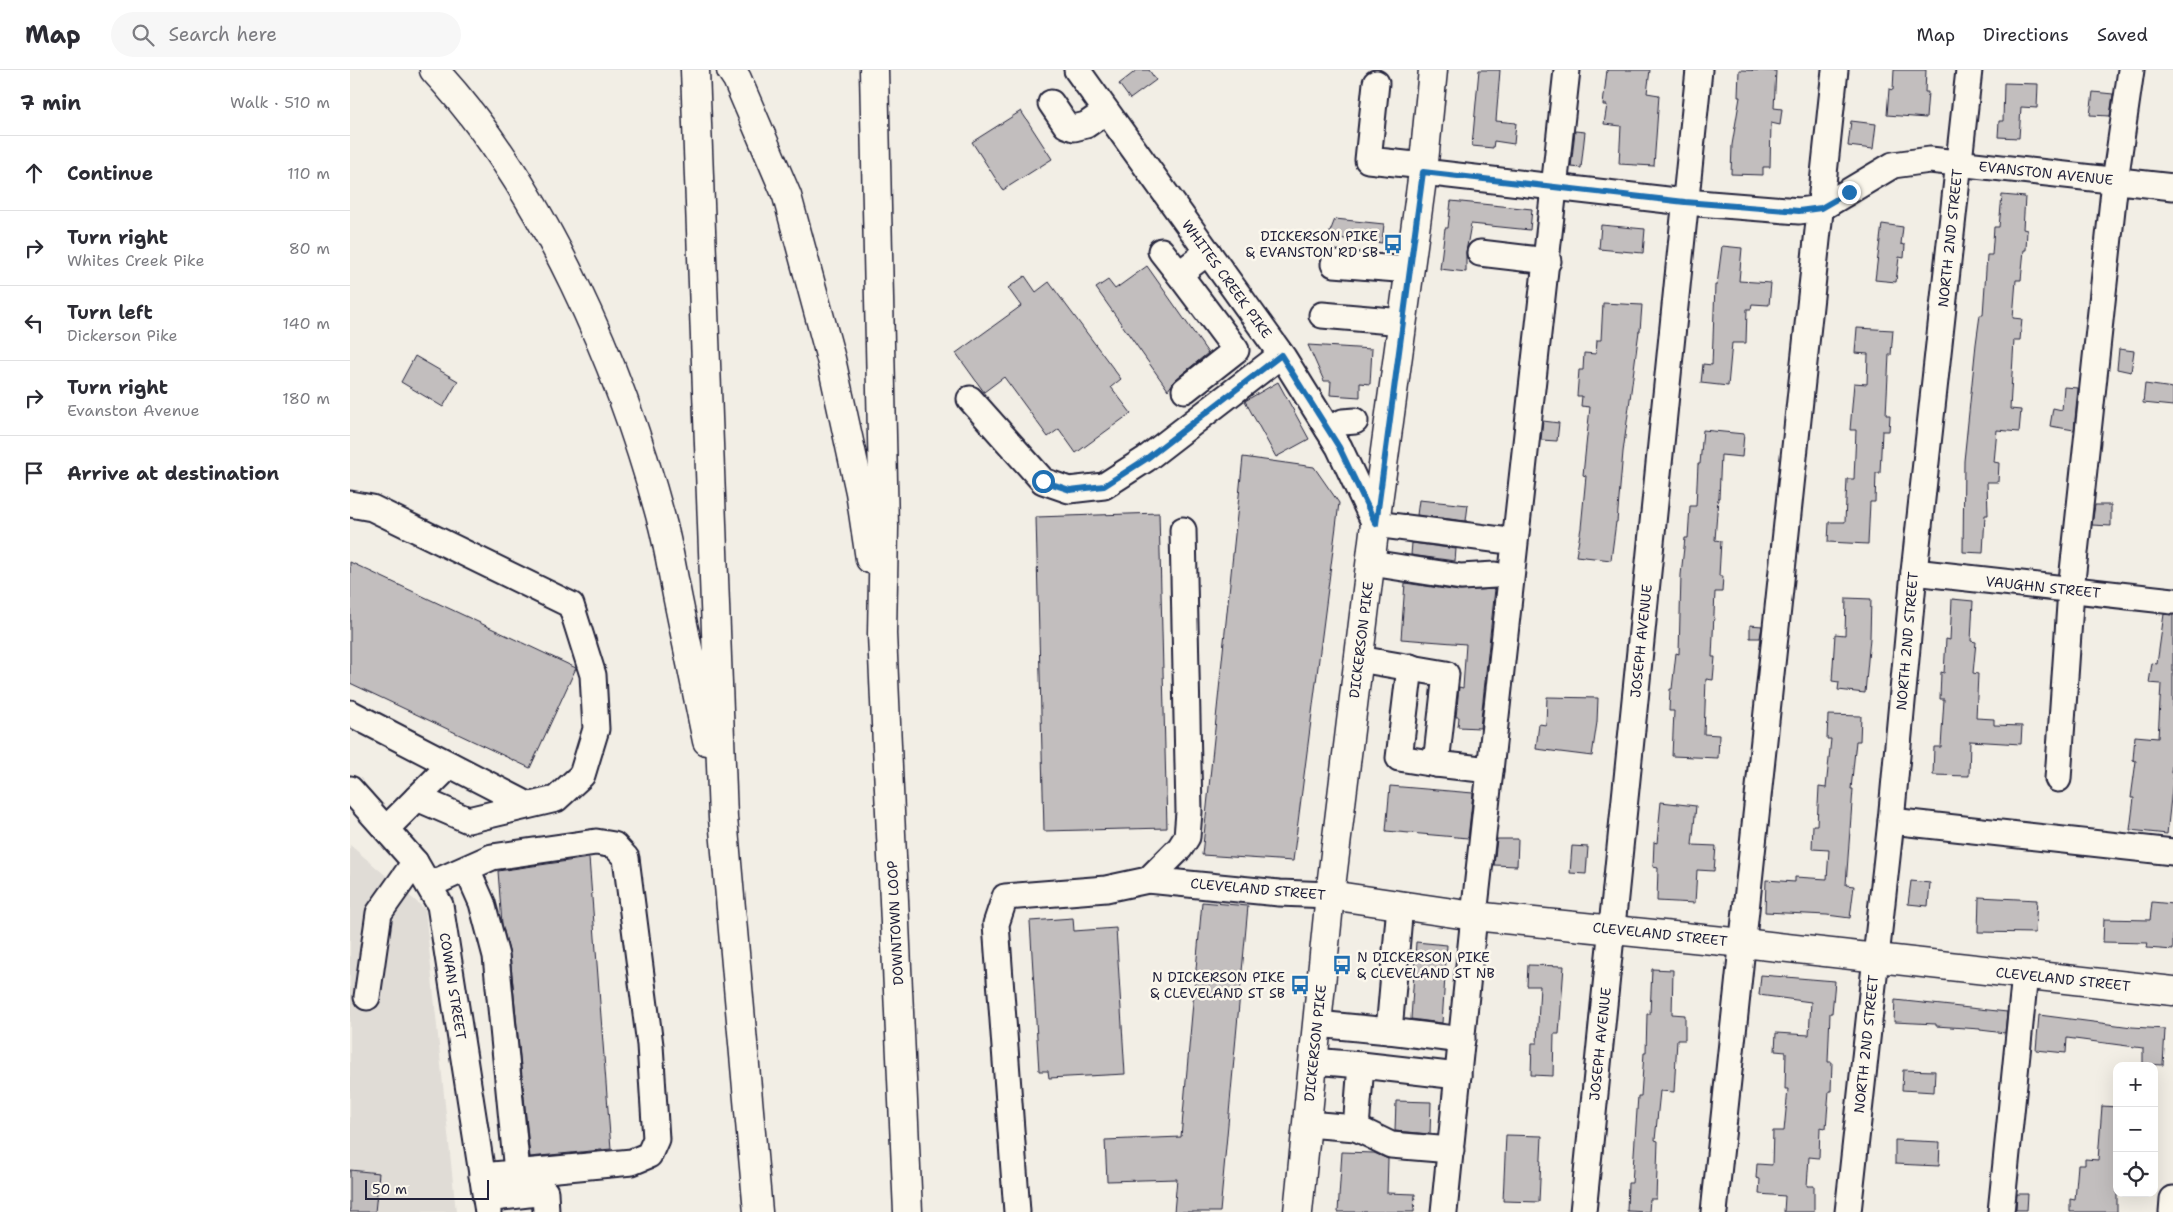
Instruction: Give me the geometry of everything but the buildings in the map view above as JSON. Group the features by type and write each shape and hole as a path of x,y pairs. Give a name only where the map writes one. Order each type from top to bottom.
{"main road":[{"path":"434,70 509,165 562,262 605,355 642,452 663,528 723,818"},
{"path":"695,70 723,818 758,1212"},
{"path":"874,70 884,527 882,634"},
{"name":"DICKERSON PIKE","path":"1298,1212 1330,895 1371,562 1423,169 1433,70"},
{"path":"734,75 787,196 828,350 860,492 882,634"},
{"name":"DOWNTOWN LOOP","path":"882,634 908,1212"},
{"name":"CLEVELAND STREET","path":"1330,895 1474,916 1743,943 2173,991"}],"street":[{"name":"WHITES CREEK PIKE","path":"1077,70 1281,355 1339,447 1376,524"},
{"path":"1444,1212 1474,916 1548,261 1567,70"},
{"name":"JOSEPH AVENUE","path":"1583,1212 1699,70"},
{"path":"1714,1212 1835,70"},
{"name":"NORTH 2ND STREET","path":"1848,1212 1891,821 1914,572 1968,70"},
{"path":"2058,779 2071,590 2116,181 2131,70"},
{"name":"EVANSTON AVENUE","path":"1376,83 1368,160 1555,187 1685,202 1799,211 1821,208 1894,165 1930,160 2173,187"},
{"path":"1051,104 1066,124 1074,128 1086,124 1106,111"},
{"path":"1161,252 1236,350 1185,390"},
{"path":"1179,274 1208,252"},
{"path":"1480,253 1548,261"},
{"path":"1334,264 1410,270"},
{"path":"1322,315 1403,322"},
{"path":"970,399 1043,481 1070,490 1104,486 1146,459 1281,355"},
{"path":"1328,429 1343,422 1355,421"},
{"path":"350,504 372,508 571,605 593,675 596,729 582,774 556,799 468,820 418,798"},
{"path":"1376,524 1501,540"},
{"path":"1148,880 1180,848 1186,837 1188,812 1183,530"},
{"path":"1371,562 1461,577 1495,575"},
{"name":"VAUGHN STREET","path":"1914,572 2173,601"},
{"path":"1359,658 1446,674 1436,764"},
{"path":"1410,667 1399,758 1490,770"},
{"path":"350,713 528,805"},
{"path":"386,829 450,766"},
{"name":"COWAN STREET","path":"350,789 415,862 440,905 485,1196"},
{"path":"1891,821 2173,852"},
{"path":"429,885 492,857 596,842 614,845 626,858 650,1045 656,1139 649,1155 632,1162 518,1172 485,1196"},
{"path":"367,997 379,913 415,862"},
{"path":"467,869 482,903 496,956 518,1172"},
{"name":"CLEVELAND STREET","path":"1017,1212 996,924 1005,897 1106,889 1148,880 1278,893 1330,895"},
{"path":"1389,1031 1400,905"},
{"path":"2000,1212 2025,974"},
{"path":"1317,1024 1462,1040"},
{"path":"1313,1061 1458,1076"},
{"path":"1356,1128 1361,1065"},
{"path":"1307,1124 1356,1128 1391,1146 1451,1150"},
{"path":"485,1196 544,1192 546,1212"},
{"path":"2172,1212 2173,1199"}],"shaded area":[{"path":"350,845 425,909 456,1212 350,1212"}],"place":[{"name":"DICKERSON PIKE & EVANSTON RD SB","path":"1393,244"},
{"name":"N DICKERSON PIKE & CLEVELAND ST NB","path":"1342,965"},
{"name":"N DICKERSON PIKE & CLEVELAND ST SB","path":"1300,985"}],"route":[{"path":"1043,481 1070,490 1104,486 1146,459 1281,355 1339,447 1376,524 1423,172 1685,202 1799,211 1821,208 1849,192"}]}
